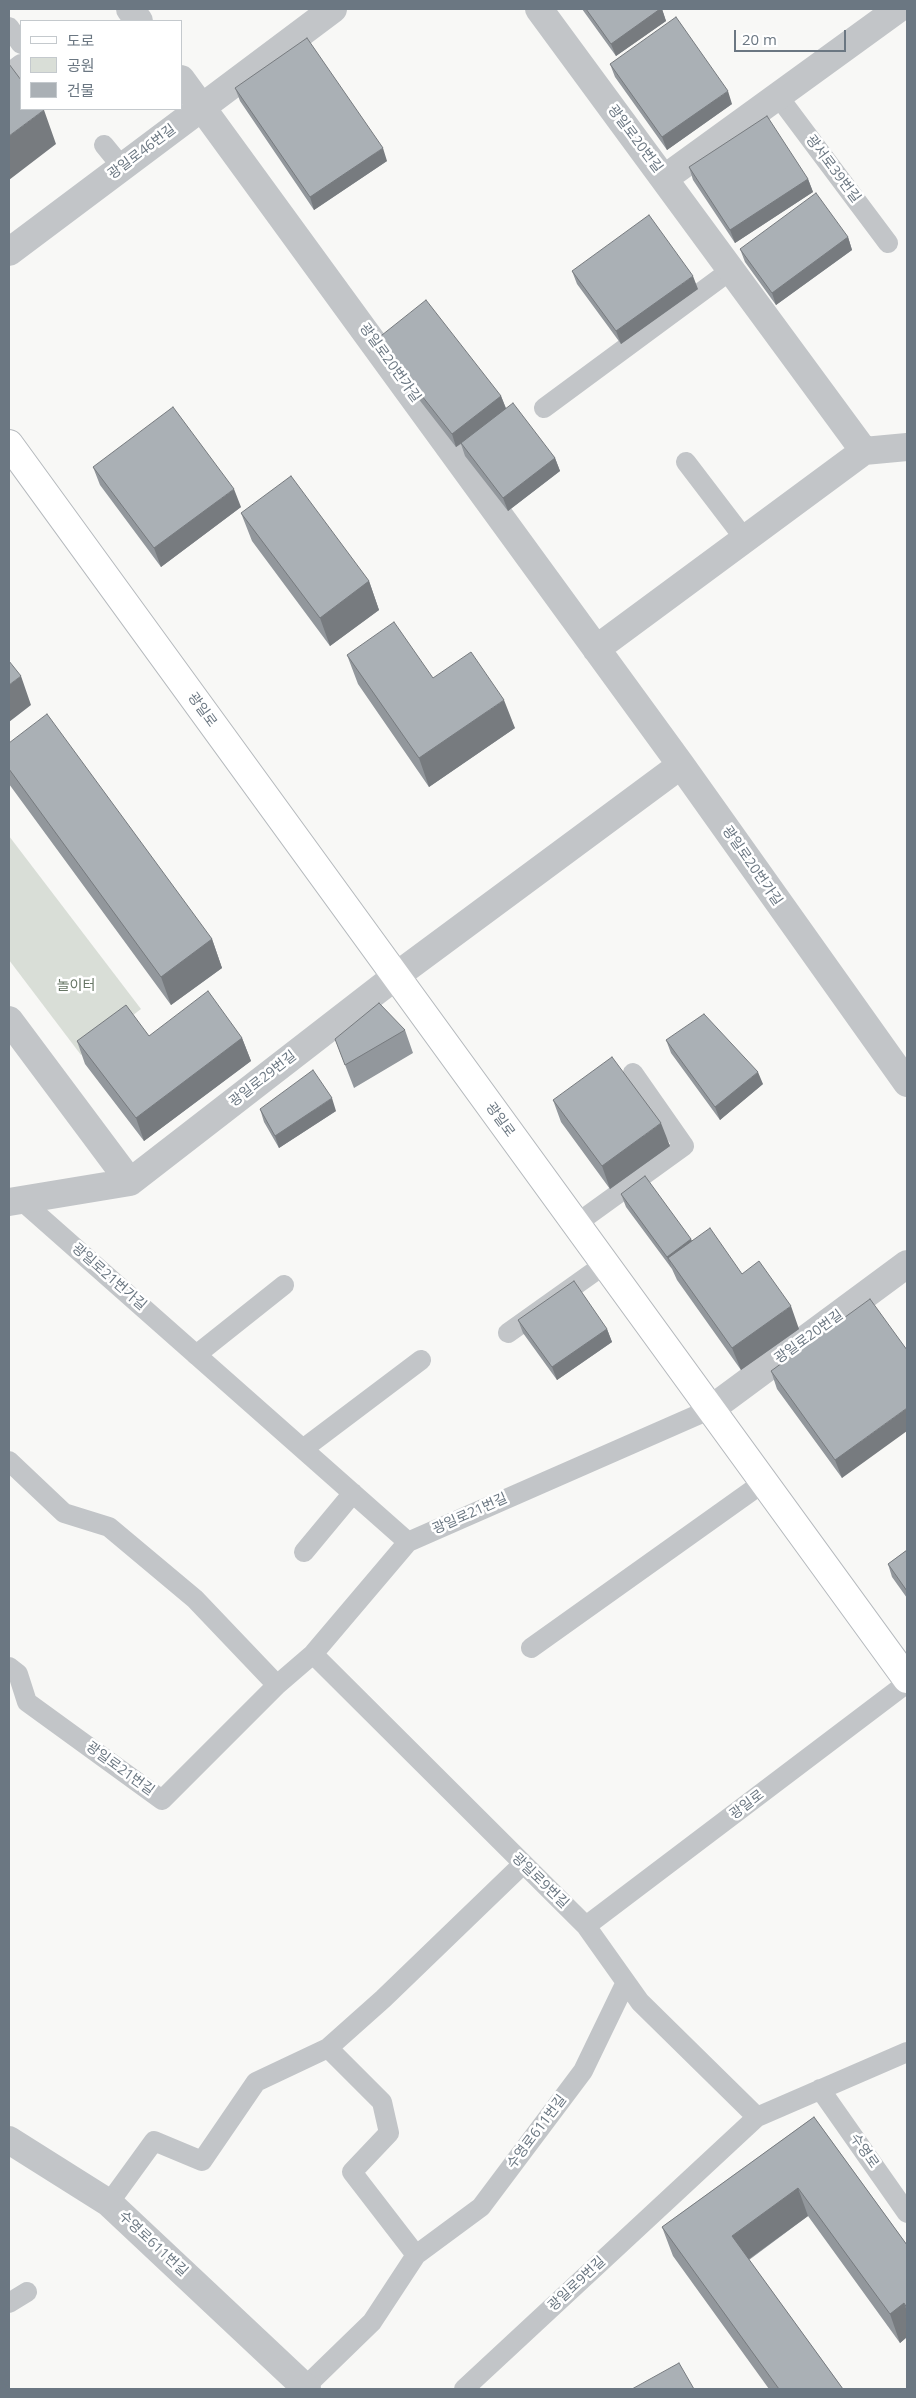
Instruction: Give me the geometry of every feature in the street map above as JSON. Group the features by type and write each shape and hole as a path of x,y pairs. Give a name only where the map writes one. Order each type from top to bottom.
{"street":[{"path":"130,9 138,20"},
{"name":"광일로20번길","path":"539,9 864,451"},
{"path":"664,178 898,9"},
{"name":"광일로46번길","path":"9,252 202,107 325,11"},
{"name":"광일로20번가길","path":"182,80 681,765 907,1083"},
{"name":"광일로","path":"9,444 907,1679"},
{"path":"596,649 864,451 907,447"},
{"path":"396,976 681,765"},
{"name":"광일로29번길","path":"15,1201 130,1182 396,976"},
{"path":"9,1020 130,1182"},
{"name":"광일로20번길","path":"711,1409 907,1264"},
{"name":"수영로611번길","path":"9,2140 109,2203 305,2389"}],"lane":[{"path":"9,27 20,43"},
{"path":"9,73 20,65"},
{"name":"광서로39번길","path":"778,96 888,243"},
{"path":"104,144 122,167"},
{"path":"544,408 731,270"},
{"path":"686,462 744,538"},
{"path":"576,1224 684,1146 633,1073"},
{"name":"광일로21번가길","path":"15,1201 196,1354 408,1542"},
{"path":"508,1333 605,1264"},
{"path":"196,1354 284,1285"},
{"path":"303,1449 422,1360"},
{"name":"광일로21번길","path":"9,1668 18,1674 27,1702 162,1800 277,1685 313,1654 408,1542 711,1409"},
{"path":"9,1461 64,1513 110,1526 194,1599 277,1685"},
{"path":"531,1648 764,1482"},
{"path":"304,1552 353,1493"},
{"name":"광일로9번길","path":"313,1654 586,1926 640,2002 757,2117"},
{"name":"광일로","path":"586,1926 907,1683"},
{"name":"수영로611번길","path":"109,2203 154,2141 202,2161 256,2082 328,2048 383,1999 523,1864"},
{"name":"수영로611번길","path":"305,2389 372,2322 416,2255 481,2207 583,2071 626,1982"},
{"path":"328,2048 382,2102 389,2133 352,2172 416,2255"},
{"name":"광일로9번길","path":"464,2389 757,2117 907,2052"},
{"name":"수영로","path":"820,2089 907,2213"},
{"path":"9,2303 28,2292"}],"green space":[{"name":"놀이터","path":"9,836 141,1009 81,1055 9,960"}],"building":[{"path":"586,9 660,9 611,44"},
{"path":"676,17 728,91 662,137 610,64"},
{"path":"307,38 383,148 310,197 235,88"},
{"path":"9,64 20,79 20,110 44,110 9,136"},
{"path":"767,116 808,179 730,230 689,167"},
{"path":"816,193 848,237 772,293 740,249"},
{"path":"649,215 693,276 616,331 572,271"},
{"path":"426,300 501,396 452,434 377,339"},
{"path":"513,403 555,458 503,498 461,443"},
{"path":"173,407 234,489 154,548 93,467"},
{"path":"291,476 369,581 320,618 241,513"},
{"path":"394,622 433,678 471,652 504,700 419,758 347,655"},
{"path":"9,661 21,676 9,685"},
{"path":"47,714 212,939 161,977 9,769 9,743"},
{"path":"208,991 242,1038 136,1118 77,1041 126,1005 149,1036"},
{"path":"379,1003 405,1030 345,1065 335,1039"},
{"path":"704,1014 758,1072 715,1107 666,1040"},
{"path":"612,1057 661,1123 602,1166 553,1100"},
{"path":"313,1070 332,1098 275,1136 260,1109"},
{"path":"645,1176 691,1239 667,1257 621,1194"},
{"path":"710,1228 742,1274 759,1261 791,1306 732,1348 668,1258"},
{"path":"574,1281 607,1329 552,1367 518,1320"},
{"path":"870,1299 907,1350 907,1408 835,1460 771,1371"},
{"path":"907,1550 907,1591 888,1564"},
{"path":"814,2117 907,2245 907,2308 904,2303 890,2314 798,2188 732,2236 843,2389 779,2389 662,2227"},
{"path":"679,2363 694,2389 632,2389"}]}
